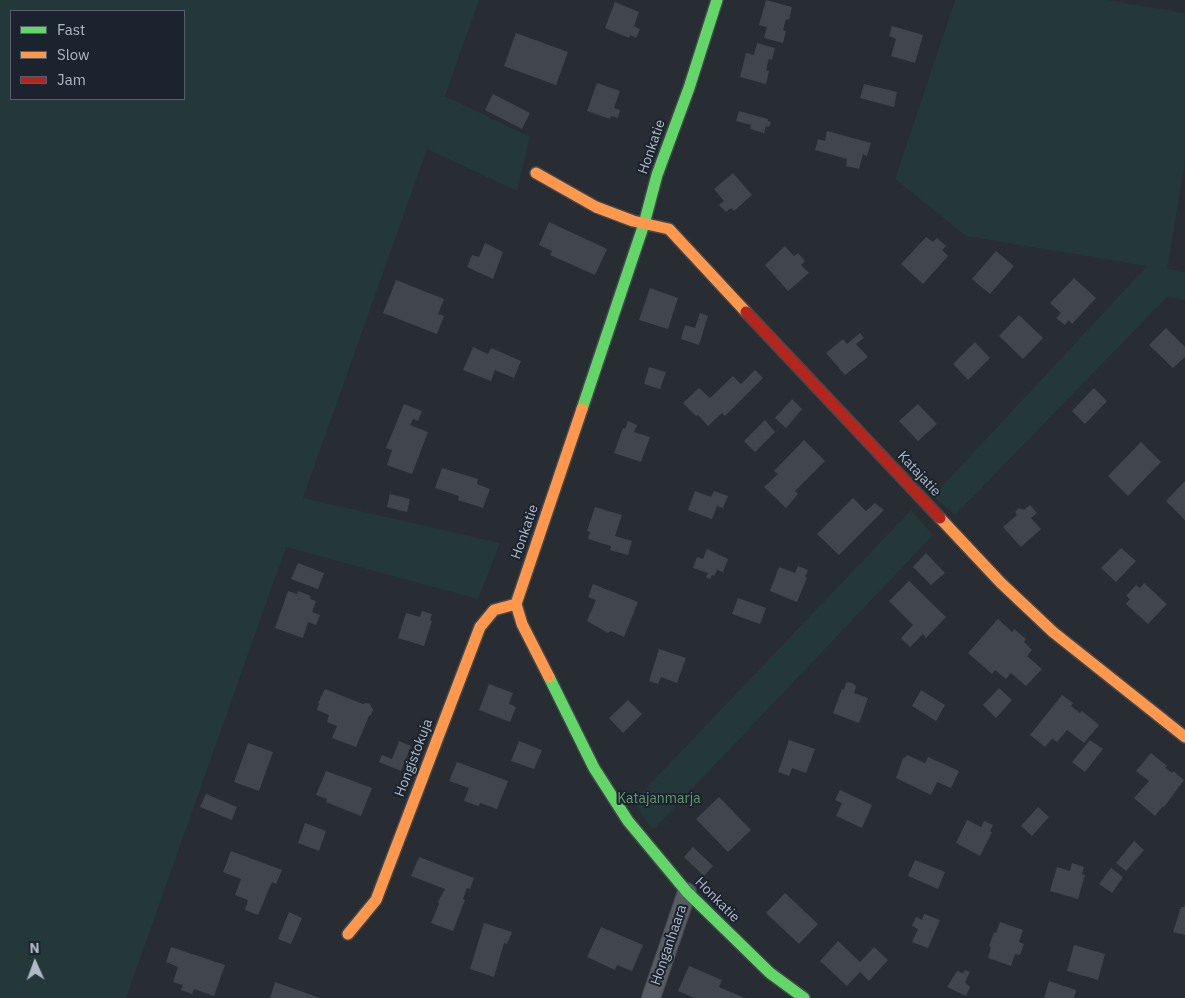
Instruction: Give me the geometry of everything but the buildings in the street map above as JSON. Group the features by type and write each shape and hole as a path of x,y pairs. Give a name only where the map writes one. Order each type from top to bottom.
{"street":[{"name":"Honkatie","path":"717,0 689,88 657,175 644,224 516,604 522,624 595,770 628,821 687,892 770,973 804,998"},
{"name":"Katajatie","path":"536,173 596,207 644,224 668,230 676,235 800,371 1004,586 1053,632 1185,737"},
{"name":"Hongistokuja","path":"348,934 376,900 480,627 494,610 516,604"},
{"name":"Honganhaara","path":"651,998 687,892"}],"green space":[{"path":"0,0 479,0 445,96 530,137 517,191 427,149 303,498 500,543 478,599 286,547 126,998 0,998"},
{"path":"955,0 1107,0 1185,13 1185,162 1167,269 1185,272 1185,300 1167,297 955,515 933,496 1147,266 966,236 895,179"},
{"name":"Katajanmarja","path":"911,510 933,535 653,830 633,802"}],"traffic: fast":[{"path":"582,409 644,224 657,175 689,88 717,0"},
{"path":"549,677 594,768 628,821 687,892 770,973 804,998"}],"traffic: slow":[{"path":"536,173 596,207 633,221 669,229 746,312"},
{"path":"549,677 522,624 516,604 582,409"},
{"path":"940,518 1001,583 1053,632 1185,737"},
{"path":"348,934 376,900 480,627 494,610 516,604"}],"traffic: jam":[{"path":"746,312 940,518"}]}
